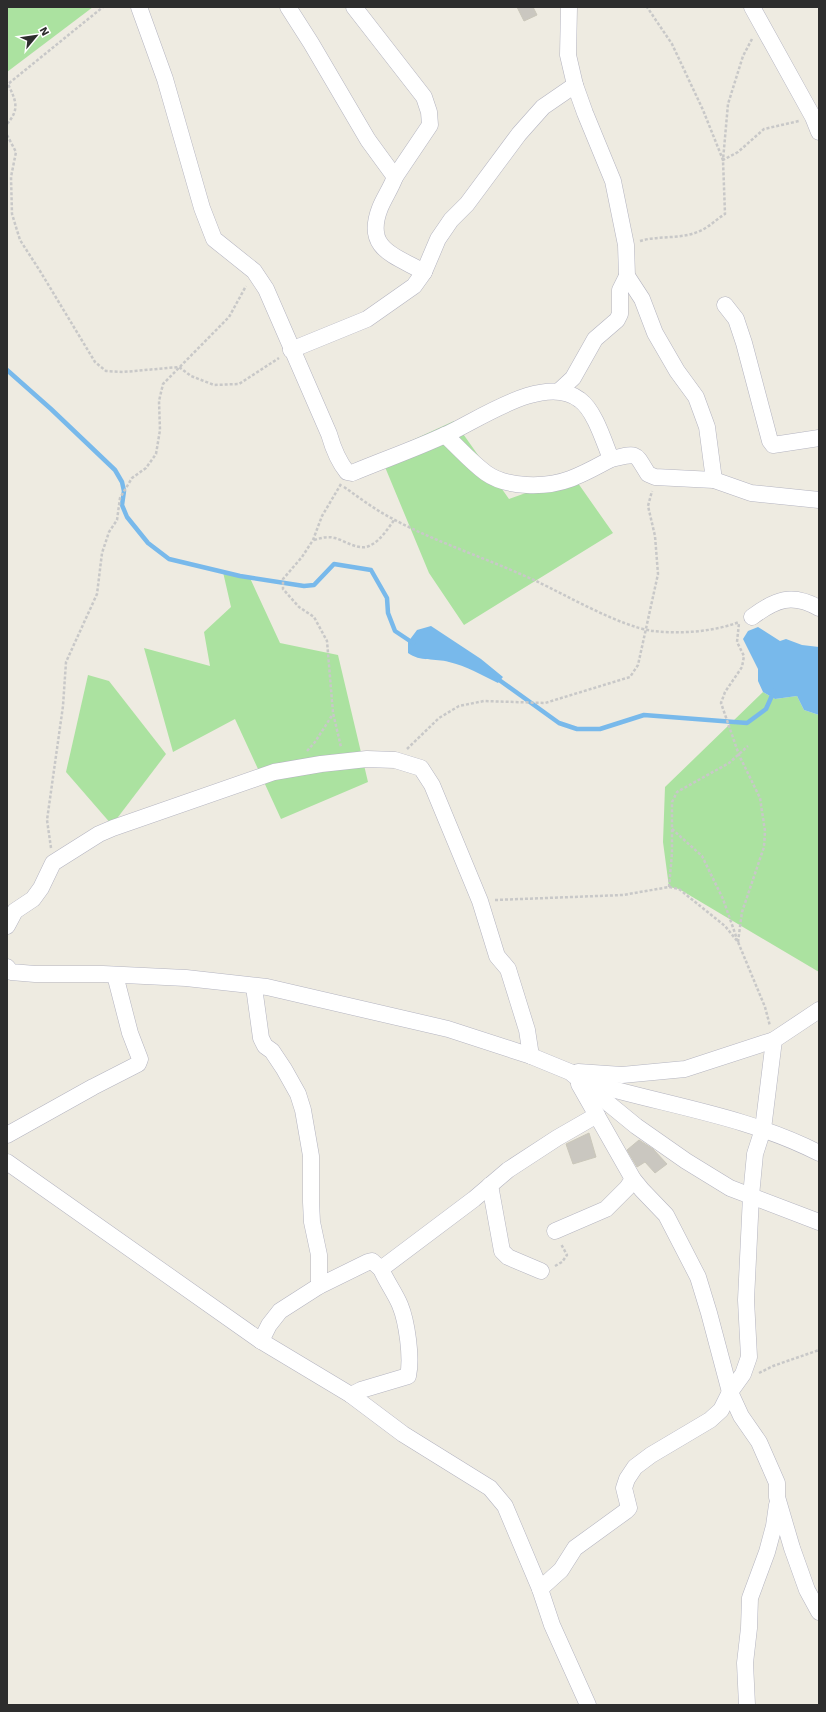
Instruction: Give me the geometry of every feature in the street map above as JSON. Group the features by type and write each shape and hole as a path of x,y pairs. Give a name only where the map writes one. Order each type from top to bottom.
{"street":[{"path":"139,7 165,79 202,208 214,239 254,272 266,289 291,350 329,434 344,478 352,473 445,435 490,410 516,400 559,391 572,395 581,400 589,409 611,459"},
{"path":"288,7 368,140 394,177"},
{"path":"354,7 424,97 429,112 430,124 394,177 379,210 375,235 379,244 424,272"},
{"path":"559,391 573,378 595,339 617,320 620,314 620,290 627,276 626,245 613,181 575,85 568,55 569,7"},
{"path":"752,7 816,125"},
{"path":"291,350 367,319 414,286 424,272 438,239 451,220 467,204 519,134 543,106 575,85"},
{"path":"627,276 642,299 655,333 677,370 696,397 707,427 714,480"},
{"path":"725,305 736,319 744,343 770,442 773,446 819,438"},
{"path":"445,435 486,473 500,480 513,483 538,484 569,479 611,459 634,455 639,457 648,474 655,477 714,480 751,493 819,500"},
{"path":"746,620 769,604 795,598 819,608"},
{"path":"7,926 15,911 33,899 41,888 53,863 99,834 132,820 274,772 374,758 395,760 420,768 432,784 480,901 498,956 508,969 527,1030 531,1056"},
{"path":"8,973 186,978 254,987 267,987 448,1029 531,1056 576,1076 763,1129 795,1141 819,1153"},
{"path":"7,1135 19,1130 93,1087 138,1064 140,1059 130,1033 115,975"},
{"path":"254,987 261,1038 265,1046 272,1051 284,1069 298,1094 305,1117 311,1156 312,1222 319,1254 319,1286"},
{"path":"576,1076 622,1075 685,1069 774,1040 819,1010"},
{"path":"540,1589 561,1570 575,1548 626,1512 629,1508 624,1488 627,1479 635,1467 651,1455 710,1420 721,1410 730,1392 743,1374 749,1357 746,1300 751,1196 756,1154 763,1129 774,1040"},
{"path":"576,1076 633,1179 666,1215 698,1276 730,1392 741,1416 764,1454 777,1484 778,1497 794,1555 807,1590 819,1612"},
{"path":"576,1076 636,1126 686,1161 730,1188 819,1222"},
{"path":"381,1269 474,1199 508,1170 597,1115"},
{"path":"7,1162 261,1341 351,1395 403,1434 490,1488 497,1494 505,1506 540,1589 552,1625 588,1705"},
{"path":"555,1231 606,1209 627,1188 633,1179"},
{"path":"490,1185 502,1251 508,1257 541,1271"},
{"path":"261,1341 269,1325 280,1311 319,1286 372,1261 381,1269 400,1305 404,1320 410,1365 408,1376 361,1390 351,1395"},
{"path":"747,1705 744,1663 749,1628 750,1598 767,1552 774,1526 778,1497"}],"path":[{"path":"7,124 14,116 16,105 8,84 103,7"},
{"path":"647,7 672,44 703,110 723,160"},
{"path":"626,245 652,237 677,237 700,231 725,214 723,160 728,104 743,56 761,22"},
{"path":"723,160 738,152 764,129 816,125"},
{"path":"7,135 16,152 11,177 12,214 20,240 95,362 106,371 123,372 179,367 191,376 214,385 240,384 291,350"},
{"path":"53,863 47,820 63,706 66,662 97,594 102,553 109,532 116,520 120,498 132,478 146,468 156,454 160,430 159,401 163,384 230,317 254,272"},
{"path":"395,760 439,718 459,706 484,701 545,703 630,678 638,665 658,574 655,536 648,506 655,477"},
{"path":"344,761 333,713 327,641 314,617 299,607 283,589 283,579 302,557 313,540 322,516 344,478 395,519 421,532 501,564 615,619 652,631 698,632 729,626 746,620"},
{"path":"313,540 324,537 335,538 362,548 371,546 395,519"},
{"path":"738,942 742,912 764,847 765,831 760,798 739,755 721,703 725,692 742,667 744,656 737,642 746,620"},
{"path":"291,770 315,742 333,713"},
{"path":"669,887 672,802 677,792 729,763 748,746"},
{"path":"672,828 702,856 720,894 765,1007 774,1040"},
{"path":"480,901 623,895 669,887 679,889 725,926 738,942"},
{"path":"541,1271 562,1262 567,1255 555,1231"},
{"path":"753,1377 773,1366 819,1350"}],"green space":[{"path":"7,7 93,7 7,72"},
{"path":"454,421 509,499 573,476 613,533 464,625 429,573 380,455"},
{"path":"223,572 250,578 280,643 338,655 368,782 281,819 235,719 173,752 144,648 210,666 204,632 231,607"},
{"path":"88,675 109,681 166,754 112,825 66,772"},
{"path":"763,692 775,699 797,696 804,710 819,715 819,972 679,889 669,887 663,842 665,787"}],"water":[{"path":"431,626 481,659 503,677 498,683 462,666 444,661 418,658 408,653 408,642 417,630"},
{"path":"758,627 780,641 786,639 802,645 819,647 819,715 804,710 797,696 775,699 763,692 758,681 758,669 743,639 748,631"}],"building":[{"path":"517,7 533,7 537,15 524,21"},
{"path":"589,1133 596,1157 573,1164 566,1144"},
{"path":"639,1140 653,1149 667,1164 655,1173 645,1162 637,1167 627,1150"}],"waterway":[{"path":"7,370 51,409 115,470 122,482 124,491 122,505 127,517 148,543 169,559 240,576 304,586 314,585 334,564 371,570 387,598 388,613 395,631 413,643"},
{"path":"495,677 559,723 577,729 600,729 644,715 747,723 766,709 774,691"}]}
